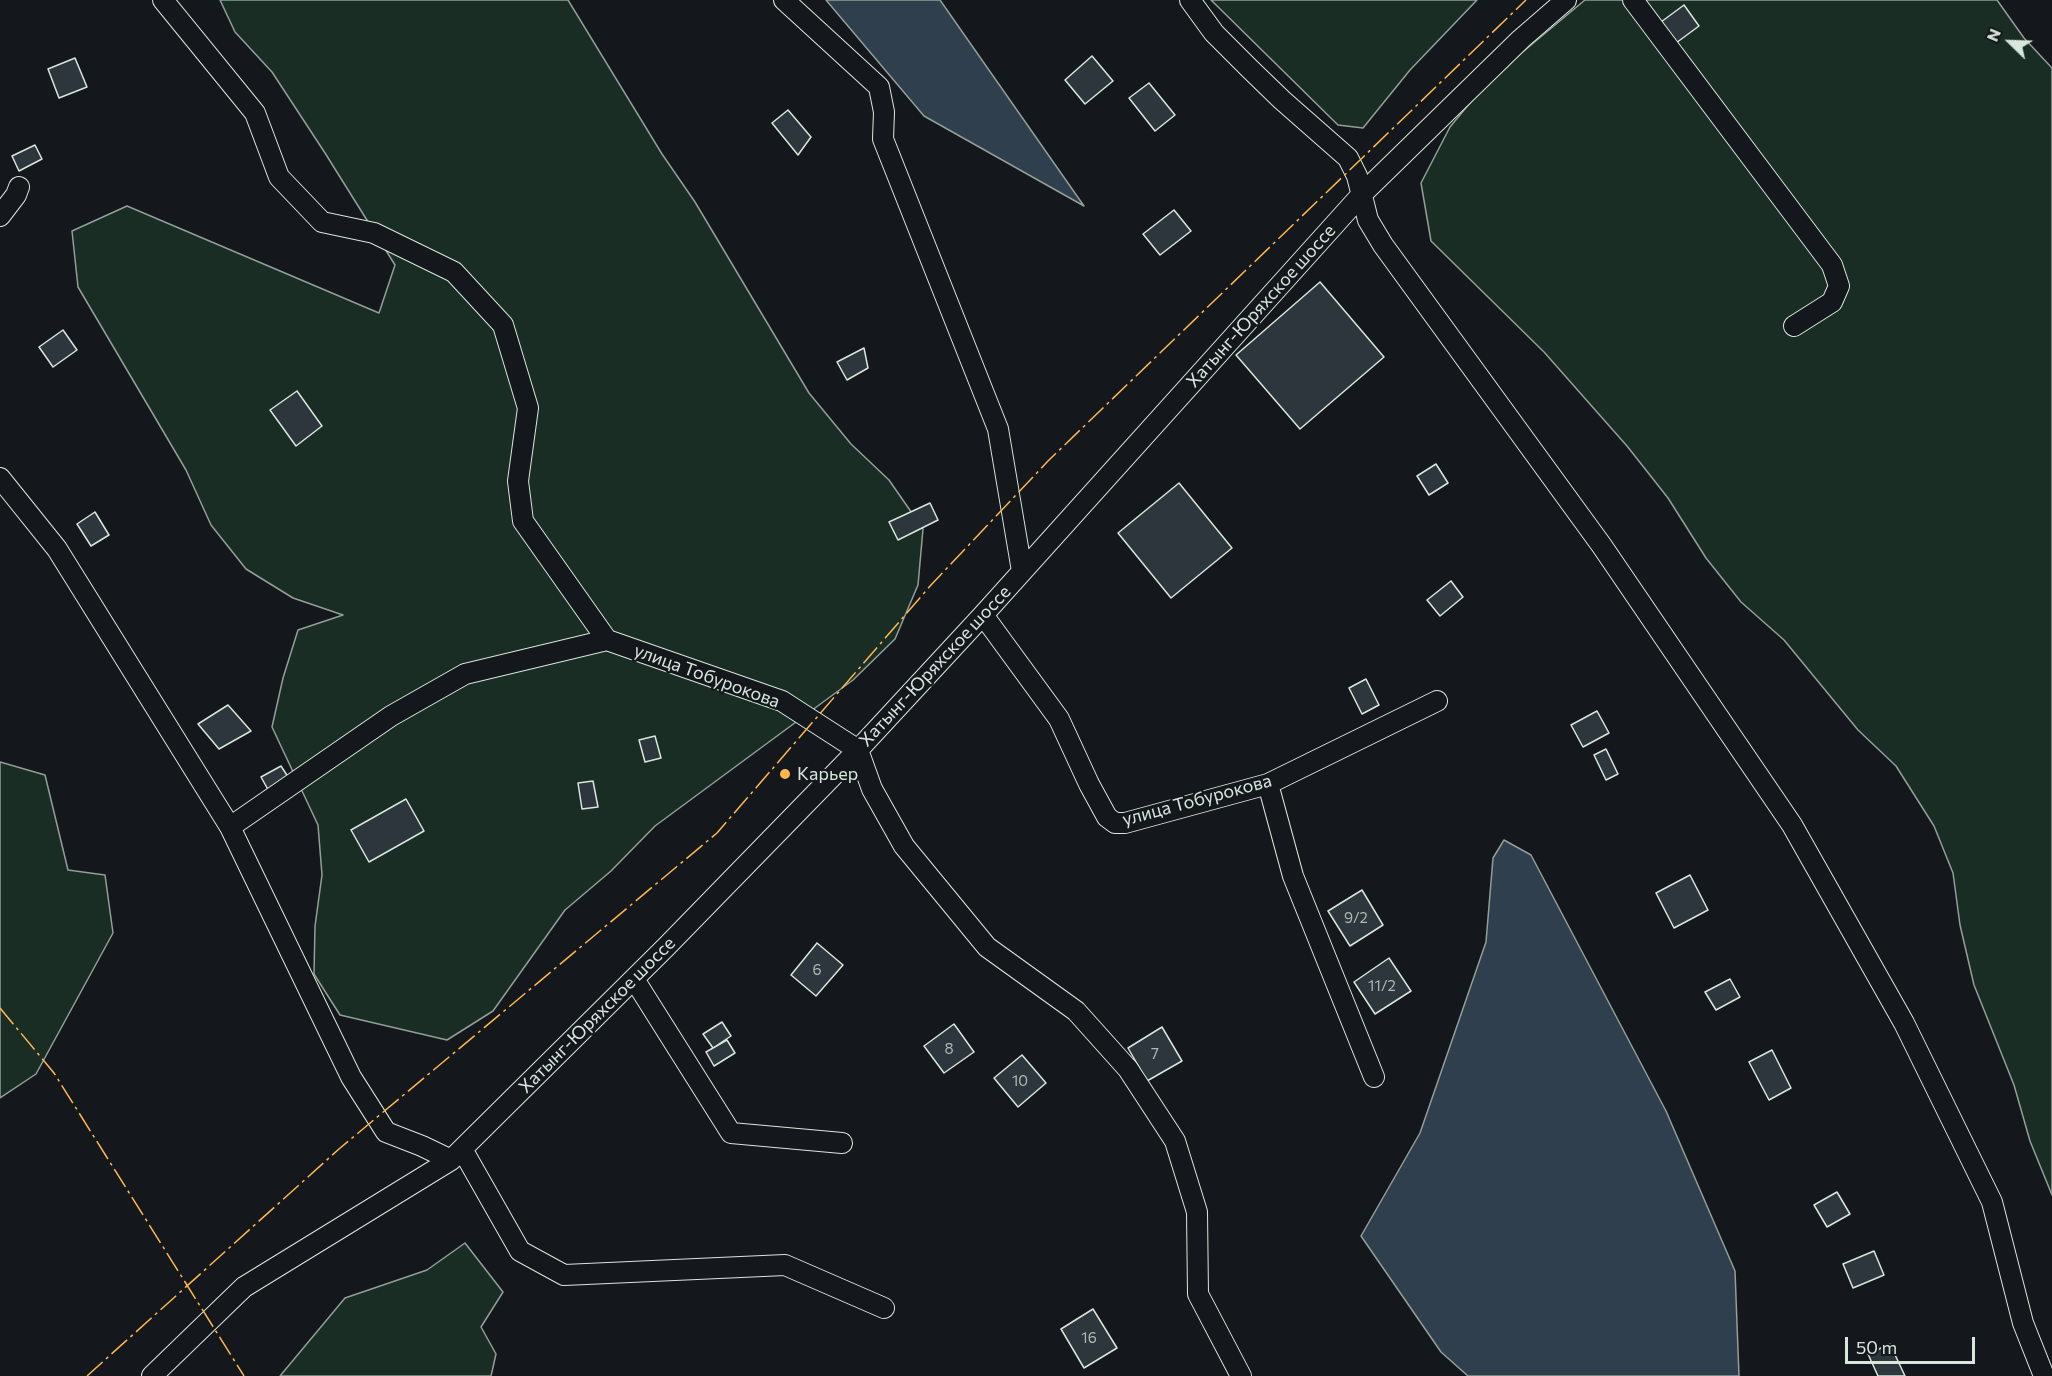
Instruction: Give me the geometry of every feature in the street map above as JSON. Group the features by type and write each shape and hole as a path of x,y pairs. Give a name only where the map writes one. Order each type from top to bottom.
{"street":[{"path":"163,0 255,113 279,177 322,222 374,233 454,272 503,325 528,408 518,481 523,521 607,640 465,674 391,716 230,827"},
{"path":"784,0 879,87 884,112 883,140 998,429 1022,571"},
{"path":"1190,0 1214,33 1282,100 1348,158 1363,193 1368,220 1383,245 1602,546 1792,825 1905,1023 1992,1202 2023,1323 2044,1376"},
{"name":"Хатынг-Юряхское шоссе","path":"152,1376 244,1287 457,1155 634,979 858,750 983,615 1363,193 1521,39 1566,0"},
{"path":"1633,0 1833,265 1839,286 1832,302 1794,326"},
{"path":"0,216 16,195 19,187"},
{"path":"0,478 57,549 230,827 351,1077 386,1132 422,1146 457,1155 520,1251 564,1275 785,1265 884,1308"},
{"name":"улица Тобурокова","path":"983,615 1059,719 1089,784 1107,817 1115,822 1125,823 1268,784 1437,701"},
{"name":"улица Тобурокова","path":"607,640 783,702 858,750"},
{"path":"858,750 872,789 911,855 987,947 1076,1011 1128,1069 1175,1141 1197,1212 1198,1294 1241,1376"},
{"path":"1268,784 1293,876 1374,1077"},
{"path":"634,979 731,1133 842,1143"}],"green space":[{"path":"220,0 568,0 662,154 695,202 809,393 851,444 889,480 923,529 918,585 895,639 853,680 655,826 611,871 565,910 493,1011 447,1040 340,1015 314,974 315,926 322,875 318,825 272,727 283,678 298,630 343,615 293,598 246,569 211,525 186,470 78,287 72,231 127,206 379,313 395,265 272,72 235,32"},
{"path":"1211,0 1477,0 1410,70 1363,128 1338,125"},
{"path":"1585,0 1997,0 2024,38 2052,68 2052,1195 2030,1141 2014,1085 1974,985 1960,925 1953,873 1934,826 1896,766 1858,730 1784,640 1741,602 1706,558 1668,498 1627,446 1544,352 1431,241 1421,183 1450,127 1489,80"},
{"path":"0,762 45,775 68,870 105,875 113,933 36,1074 0,1098"},
{"path":"465,1243 503,1292 481,1327 496,1354 491,1376 280,1376 345,1298 427,1270"}],"water":[{"path":"826,0 940,0 1084,206 924,116"},
{"path":"1504,840 1531,855 1666,1111 1735,1271 1739,1376 1468,1376 1441,1352 1361,1236 1420,1133 1486,942 1493,858"}],"building":[{"path":"1684,5 1699,26 1676,43 1661,22"},
{"path":"1092,56 1113,81 1085,104 1065,80"},
{"path":"75,58 87,87 59,98 48,69"},
{"path":"1149,83 1175,115 1155,131 1129,98"},
{"path":"788,110 811,137 798,155 772,123"},
{"path":"35,145 42,159 19,171 12,156"},
{"path":"1174,210 1191,231 1160,255 1143,234"},
{"path":"1320,282 1384,357 1300,429 1236,355"},
{"path":"63,330 77,350 53,367 39,347"},
{"path":"864,348 868,368 847,380 837,362"},
{"path":"297,391 322,426 296,446 270,410"},
{"path":"1436,464 1448,483 1429,495 1417,476"},
{"path":"1179,483 1232,548 1171,598 1118,533"},
{"path":"930,503 938,520 898,540 889,522"},
{"path":"95,512 109,535 91,546 77,524"},
{"path":"1451,581 1463,597 1440,616 1427,600"},
{"path":"1366,679 1379,705 1362,714 1349,688"},
{"path":"228,705 251,731 219,749 198,724"},
{"path":"1597,711 1609,733 1583,747 1571,725"},
{"path":"655,736 661,758 645,762 639,740"},
{"path":"1606,749 1618,774 1606,780 1594,755"},
{"path":"281,766 292,783 271,795 261,777"},
{"path":"593,781 598,807 582,809 578,783"},
{"path":"406,799 424,831 369,862 351,830"},
{"path":"1690,875 1708,910 1674,928 1656,893"},
{"path":"1362,890 1383,925 1350,946 1328,911"},
{"path":"817,943 843,965 816,996 791,975"},
{"path":"1389,958 1411,991 1375,1014 1354,982"},
{"path":"1730,979 1740,997 1716,1010 1705,992"},
{"path":"722,1022 731,1036 713,1048 703,1034"},
{"path":"954,1024 974,1052 944,1073 924,1046"},
{"path":"1162,1027 1182,1061 1147,1081 1128,1048"},
{"path":"727,1040 735,1053 714,1066 706,1052"},
{"path":"1772,1050 1791,1088 1769,1100 1749,1062"},
{"path":"1022,1055 1046,1083 1018,1107 994,1078"},
{"path":"1837,1192 1850,1214 1827,1227 1814,1205"},
{"path":"1874,1251 1884,1275 1853,1288 1843,1264"},
{"path":"1093,1309 1117,1348 1084,1368 1061,1329"},
{"path":"1890,1344 1905,1376 1878,1376 1868,1354"}],"power":[{"path":"87,1376 339,1149 717,833 931,585 1048,461 1526,0"},
{"path":"0,1008 54,1073 244,1376"}],"place":[{"name":"Карьер","path":"785,774"}]}
